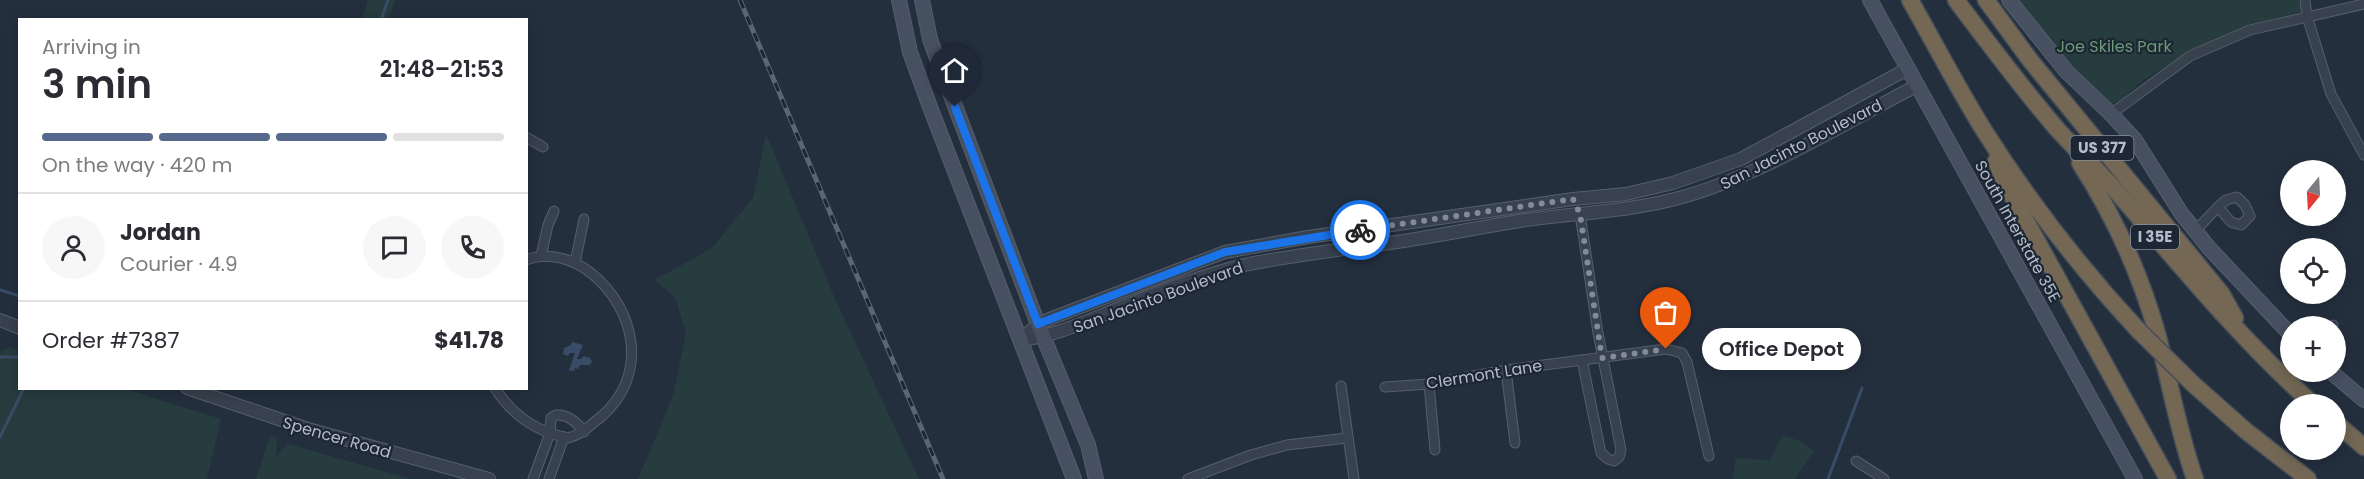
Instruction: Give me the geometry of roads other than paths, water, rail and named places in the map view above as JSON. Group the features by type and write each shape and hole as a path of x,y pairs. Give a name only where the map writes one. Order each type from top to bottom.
{"highway":[{"path":"1910,0 1984,130 2061,239 2102,291 2193,384 2246,431 2308,479"},
{"name":"I 35E","path":"1956,0 2008,70 2058,130 2105,178 2205,295 2303,394"},
{"name":"US 377","path":"1986,0 2030,60 2221,293 2251,344"},
{"path":"1984,130 2004,181 2168,479"},
{"path":"2058,130 2096,188 2122,238 2138,278 2157,333 2184,446 2195,479"},
{"path":"2346,432 2364,447"}],"main road":[{"path":"899,0 910,52 930,107 1074,479"},
{"path":"922,0 933,47 1038,324 1088,446 1096,479"},
{"name":"South Interstate 35E","path":"1870,0 2135,479"},
{"path":"2009,0 2066,71 2135,140 2181,213 2280,323"},
{"path":"2343,382 2364,400"}],"street":[{"path":"2306,0 2307,16 2331,94 2364,155"},
{"path":"2111,114 2190,56 2250,30 2364,4"},
{"name":"San Jacinto Boulevard","path":"1021,340 1038,324 1225,252 1573,199 1626,194 1707,173 1758,152 1909,68"},
{"name":"San Jacinto Boulevard","path":"1021,340 1044,338 1222,271 1282,257 1630,208 1678,198 1712,188 1758,169 1918,84"},
{"path":"528,138 543,147"},
{"path":"1707,173 1712,188"},
{"path":"1573,199 1580,214 1602,358 1621,450 1619,457 1614,460 1608,459 1601,453 1582,360"},
{"path":"1560,201 1562,216"},
{"path":"2196,230 2218,207"},
{"path":"542,256 548,225 554,211"},
{"path":"575,263 584,219"},
{"path":"1370,229 1372,245"},
{"path":"497,390 520,417 549,433 568,438 584,432 612,406 622,391 629,371 632,348 627,322 615,297 598,279 575,263 556,257 542,256 528,260"},
{"path":"1149,297 1150,280"},
{"path":"1137,285 1149,297"},
{"path":"0,321 18,327"},
{"name":"Clermont Lane","path":"1385,387 1429,384 1506,370 1666,349 1682,353 1687,362 1709,456"},
{"path":"1506,370 1515,443"},
{"path":"1429,384 1435,450"},
{"path":"1341,386 1354,479"},
{"name":"Spencer Road","path":"194,390 308,429 489,479"},
{"path":"533,479 549,433 551,418 561,414 578,424 584,432"},
{"path":"549,479 564,437"},
{"path":"1188,479 1251,455 1287,445 1347,438"},
{"path":"1856,461 1874,476 1884,479"}],"water":[{"path":"572,342 583,345 577,359 584,356 590,358 592,361 590,365 580,365 574,371 569,370 575,353 570,353 568,356 563,354 564,348"}],"waterway":[{"path":"382,18 388,0"},
{"path":"0,290 18,295"},
{"path":"0,357 18,357"},
{"path":"1828,479 1862,388"},
{"path":"0,437 23,390"}],"railway":[{"path":"740,0 943,479"}],"place":[{"name":"Office Depot","path":"1666,349"}],"park label":[{"name":"Joe Skiles Park","path":"2114,46"}]}
